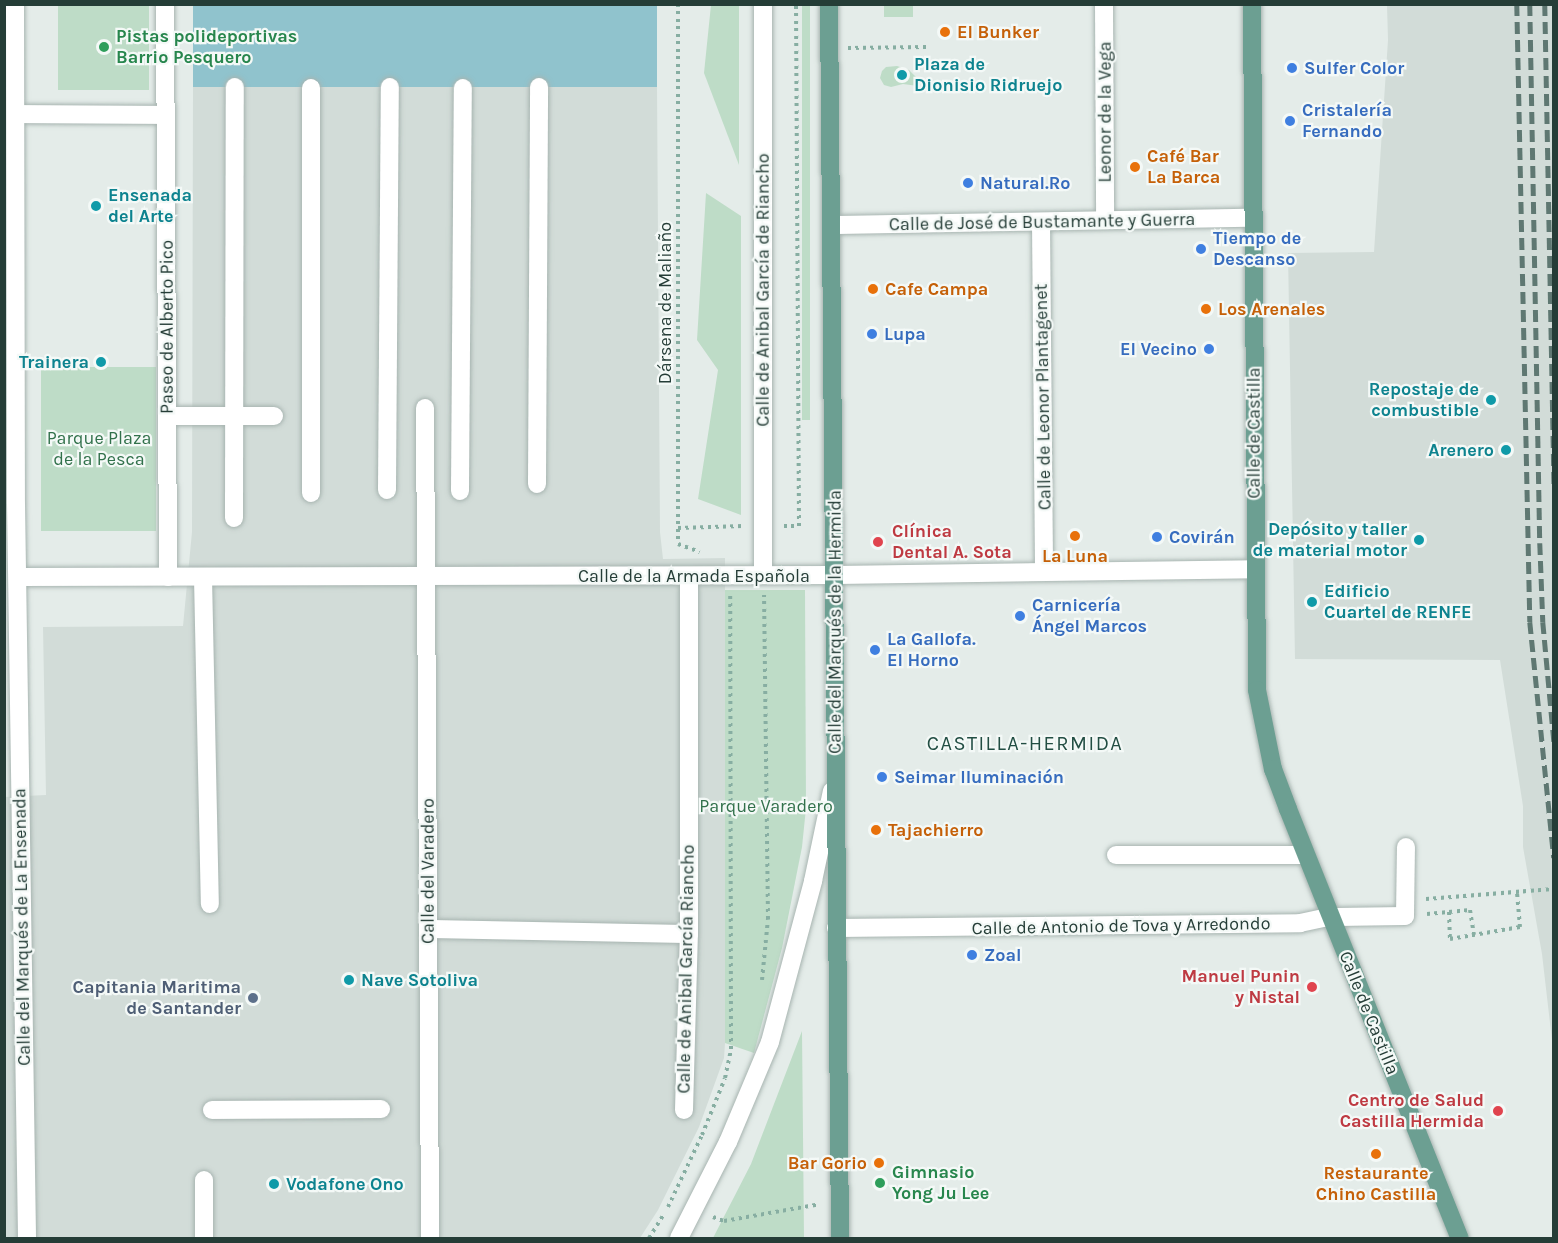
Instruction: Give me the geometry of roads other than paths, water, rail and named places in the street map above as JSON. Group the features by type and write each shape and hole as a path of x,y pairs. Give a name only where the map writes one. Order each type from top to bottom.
{"main road":[{"name":"Calle del Marqués de la Hermida","path":"829,4 836,575 835,775 840,1239"},
{"name":"Calle de Castilla","path":"1252,4 1257,690 1273,769 1329,917 1460,1239"}],"street":[{"name":"Calle del Marqués de La Ensenada","path":"15,4 16,114 10,352 18,577 27,1239"},
{"name":"Paseo de Alberto Pico","path":"165,4 168,577"},
{"name":"Calle de Anibal García de Riancho","path":"763,4 763,575"},
{"name":"Leonor de la Vega","path":"1104,4 1105,220"},
{"path":"234,518 235,87"},
{"path":"387,490 390,87"},
{"path":"537,484 539,87"},
{"path":"311,88 311,493"},
{"path":"460,491 463,88"},
{"path":"16,114 166,115"},
{"name":"Calle de José de Bustamante y Guerra","path":"832,225 1253,218"},
{"name":"Calle de Leonor Plantagenet","path":"1041,222 1044,571"},
{"name":"Calle del Varadero","path":"425,408 430,1239"},
{"path":"167,416 274,416"},
{"name":"Calle de la Armada Española","path":"18,577 689,576 1255,569"},
{"name":"Calle de Anibal García Riancho","path":"684,1110 689,934 689,576"},
{"path":"202,577 210,904"},
{"path":"679,1239 741,1112 781,1008 835,775"},
{"name":"Calle de Antonio de Tova y Arredondo","path":"836,928 1300,923 1329,917 1405,908 1406,847"},
{"path":"1116,855 1305,855"},
{"path":"428,929 689,934"},
{"path":"212,1110 381,1109"},
{"path":"204,1180 204,1239"}],"water":[{"path":"193,5 657,5 657,87 193,87"}],"railway":[{"path":"1517,4 1530,622 1554,858"},
{"path":"1530,4 1540,543 1543,622 1554,741"},
{"path":"1545,4 1554,487"}],"place":[{"name":"El Bunker","path":"945,32"},
{"name":"Pistas polideportivas Barrio Pesquero","path":"104,47"},
{"name":"Sulfer Color","path":"1292,68"},
{"name":"Plaza de Dionisio Ridruejo","path":"902,75"},
{"name":"Cristalería Fernando","path":"1290,121"},
{"name":"Café Bar La Barca","path":"1135,167"},
{"name":"Natural.Ro","path":"968,183"},
{"name":"Ensenada del Arte","path":"96,206"},
{"name":"Tiempo de Descanso","path":"1201,249"},
{"name":"Cafe Campa","path":"873,289"},
{"name":"Los Arenales","path":"1206,309"},
{"name":"Lupa","path":"872,334"},
{"name":"El Vecino","path":"1209,349"},
{"name":"Trainera","path":"101,362"},
{"name":"Repostaje de combustible","path":"1491,400"},
{"name":"Arenero","path":"1506,450"},
{"name":"La Luna","path":"1075,536"},
{"name":"Covirán","path":"1157,537"},
{"name":"Depósito y taller de material motor","path":"1419,540"},
{"name":"Clínica Dental A. Sota","path":"878,542"},
{"name":"Edificio Cuartel de RENFE","path":"1312,602"},
{"name":"Carnicería Ángel Marcos","path":"1020,616"},
{"name":"La Gallofa. El Horno","path":"875,650"},
{"name":"Seimar Iluminación","path":"882,777"},
{"name":"Tajachierro","path":"876,830"},
{"name":"Zoal","path":"972,955"},
{"name":"Nave Sotoliva","path":"349,980"},
{"name":"Manuel Punin y Nistal","path":"1312,987"},
{"name":"Capitania Maritima de Santander","path":"253,998"},
{"name":"Centro de Salud Castilla Hermida","path":"1498,1111"},
{"name":"Restaurante Chino Castilla","path":"1376,1154"},
{"name":"Bar Gorio","path":"879,1163"},
{"name":"Gimnasio Yong Ju Lee","path":"880,1183"},
{"name":"Vodafone Ono","path":"274,1184"}],"district":[{"name":"CASTILLA-HERMIDA","path":"1025,743"}],"park label":[{"name":"Parque Plaza de la Pesca","path":"99,449"},
{"name":"Parque Varadero","path":"766,806"}]}
